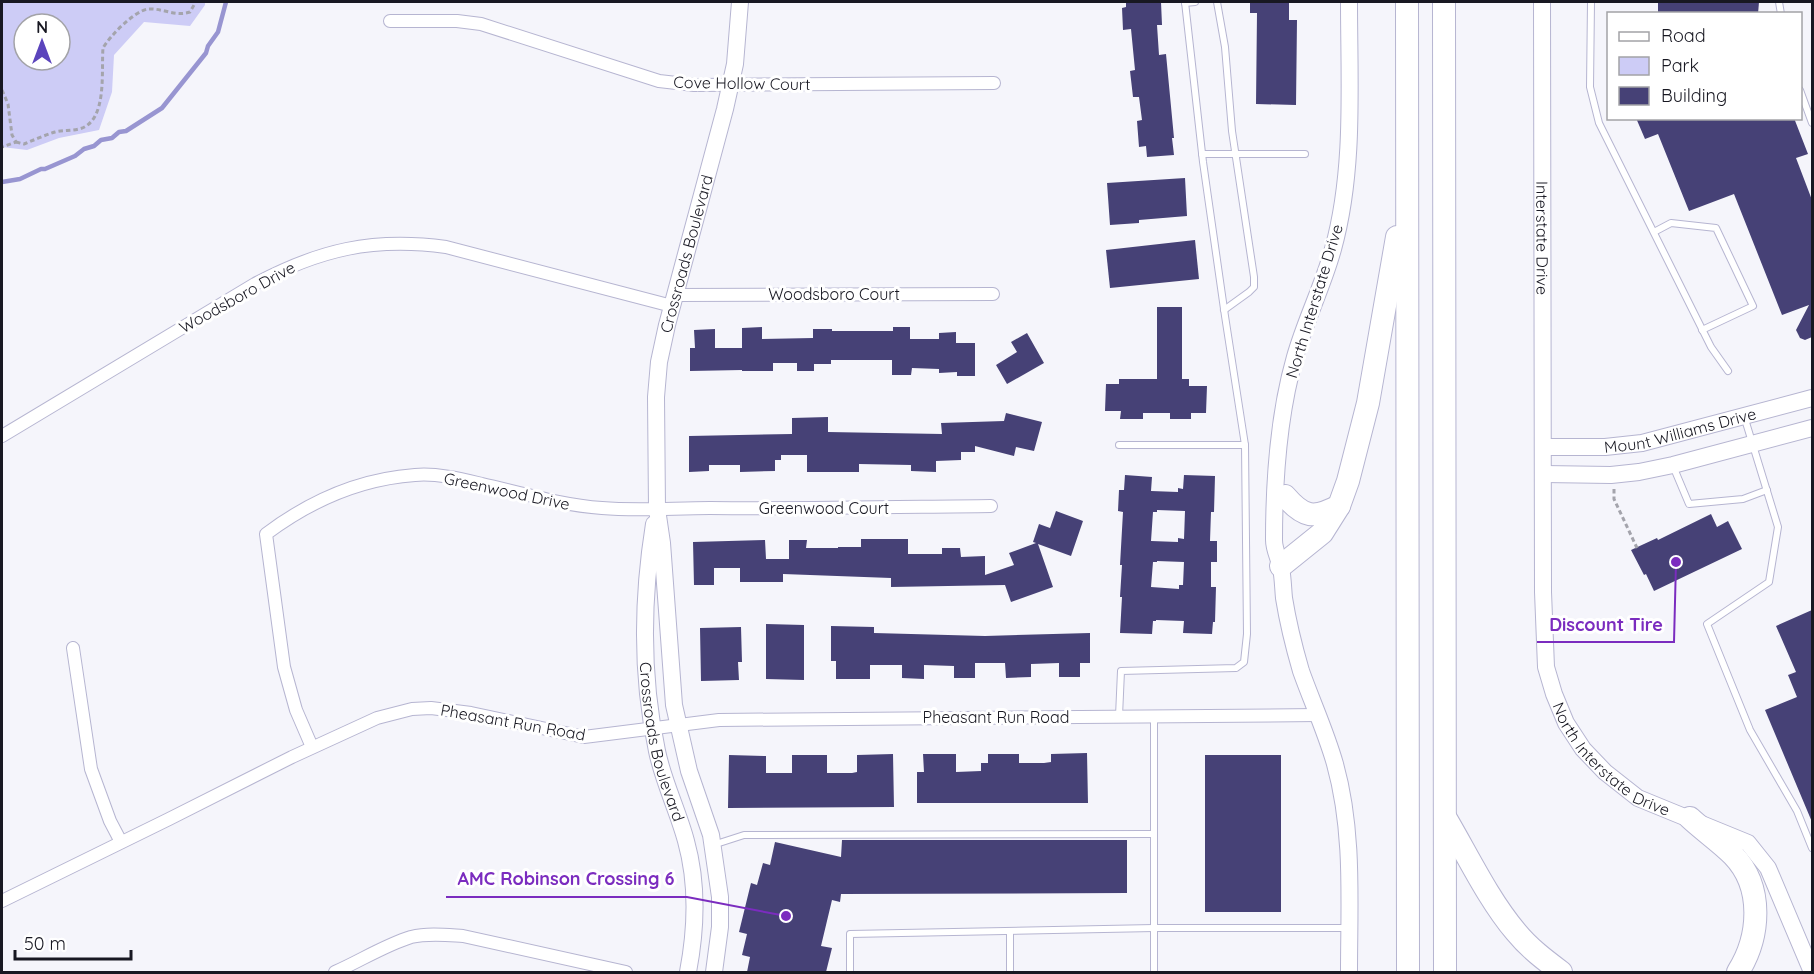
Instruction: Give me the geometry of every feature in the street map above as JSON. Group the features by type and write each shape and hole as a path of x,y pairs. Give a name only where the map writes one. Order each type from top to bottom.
{"highway":[{"path":"1407,2 1408,972"},
{"path":"1444,2 1445,972"},
{"path":"1281,566 1322,533 1339,506 1358,446 1368,403 1407,177"},
{"path":"1285,496 1296,509 1311,515 1320,514 1339,506"},
{"path":"1444,816 1493,899 1516,931 1538,955 1561,972"},
{"path":"1690,818 1734,857 1750,880 1756,904 1756,922 1746,960 1738,972"}],"street":[{"name":"Crossroads Boulevard","path":"688,972 694,914 690,859 657,752 647,693 644,627 651,544 657,508 657,380 673,300 731,84 737,52 740,2"},
{"name":"North Interstate Drive","path":"1349,2 1349,117 1342,208 1333,249 1294,358 1274,483 1274,548 1281,566 1284,596 1294,644 1335,765 1347,827 1349,972"},
{"name":"Interstate Drive","path":"1542,2 1544,474"},
{"name":"Cove Hollow Court","path":"390,21 457,21 481,24 659,81 694,85 994,83"},
{"name":"Woodsboro Drive","path":"2,436 261,281 297,263 332,252 405,244 446,247 673,300"},
{"name":"Woodsboro Court","path":"673,300 993,294"},
{"name":"Mount Williams Drive","path":"1544,447 1605,447 1642,443 1812,398"},
{"name":"North Interstate Drive","path":"1281,566 1286,548 1282,422"},
{"name":"Mount Williams Drive","path":"1544,474 1611,476 1639,472 1812,428"},
{"name":"North Interstate Drive","path":"1544,474 1546,667 1566,723 1583,749 1605,772 1638,798 1748,843 1768,868 1812,972"},
{"name":"Greenwood Drive","path":"312,747 296,710 284,667 266,534 289,517 343,490 382,479 418,475 470,481 563,503 625,510 657,508"},
{"name":"Greenwood Court","path":"657,508 991,506"},
{"name":"Crossroads Boulevard","path":"657,508 663,543 674,705 689,771 712,845 720,897 720,927 714,972"},
{"path":"73,648 91,769 110,821 121,842"},
{"name":"Pheasant Run Road","path":"2,901 312,747 377,718 412,709 431,708 471,713 584,737 719,720 1318,715"},
{"path":"335,972 387,946 407,939 448,935 463,936 626,972"}],"lane":[{"path":"1119,716 1121,671 1236,668 1244,662 1247,634 1245,445 1202,154 1185,2 1195,2"},
{"path":"1217,2 1225,47 1232,131 1254,276 1254,287 1224,310"},
{"path":"1591,2 1590,87 1599,123 1702,330 1728,371"},
{"path":"1802,96 1812,123"},
{"path":"1202,154 1305,154"},
{"path":"1653,232 1671,223 1716,228 1753,306 1702,330"},
{"path":"1744,416 1778,527 1769,582 1707,624 1750,730 1797,811 1812,848"},
{"path":"1119,445 1245,445"},
{"path":"1673,465 1689,504 1743,499 1767,490"},
{"path":"1154,716 1154,972"},
{"path":"712,845 744,835 1154,834"},
{"path":"850,972 850,934 1154,928 1349,928"},
{"path":"1010,931 1010,972"}],"path":[{"path":"2,147 16,142 24,144 58,131 81,129 89,124 100,103 103,48 106,42 140,11 149,9 182,15 190,12 194,2"},
{"path":"2,90 8,104 12,135 16,142"},
{"path":"1614,489 1614,499 1637,548"}],"green space":[{"path":"2,2 205,2 190,26 144,22 114,55 112,92 99,130 59,138 27,150 2,147"}],"building":[{"path":"1126,2 1161,2 1162,25 1157,25 1159,55 1166,54 1174,155 1147,157 1146,146 1139,147 1137,121 1142,120 1139,97 1133,97 1130,71 1135,70 1131,29 1123,30 1122,8 1126,7"},
{"path":"1250,2 1289,2 1289,20 1297,20 1296,105 1256,104 1257,13 1250,13"},
{"path":"1658,2 1759,2 1758,12 1658,12"},
{"path":"1637,120 1795,120 1808,154 1796,158 1812,200 1812,337 1805,340 1800,338 1796,330 1809,305 1782,315 1734,194 1689,211 1658,134 1645,139"},
{"path":"1185,178 1187,216 1110,225 1107,183"},
{"path":"1195,240 1199,279 1110,288 1106,250"},
{"path":"1157,307 1182,307 1182,379 1189,379 1189,386 1207,386 1206,413 1191,413 1191,419 1170,419 1170,413 1143,413 1143,419 1120,419 1121,411 1105,411 1106,384 1119,384 1119,379 1157,379"},
{"path":"762,327 762,339 813,338 813,329 893,331 893,327 910,327 910,339 939,339 939,333 956,332 956,343 975,343 975,376 957,376 957,372 939,373 939,369 912,368 911,375 892,375 892,360 831,360 831,364 814,364 814,371 797,371 797,363 773,363 773,371 690,371 690,348 695,348 694,330 715,329 715,348 742,348 742,328"},
{"path":"1027,333 1044,363 1007,384 996,365 1017,352 1011,342"},
{"path":"1006,413 1042,422 1034,451 1016,447 1014,456 975,446 975,452 961,452 961,460 936,461 936,472 911,471 911,465 859,464 859,472 807,472 807,455 781,455 781,460 775,460 775,471 740,472 740,465 709,465 709,471 689,472 689,436 792,434 792,418 828,417 828,432 942,434 941,423 1004,421"},
{"path":"1125,475 1152,477 1151,491 1178,492 1178,488 1183,489 1184,475 1215,476 1210,541 1217,541 1217,562 1211,562 1211,587 1216,587 1215,622 1213,622 1212,634 1183,633 1184,621 1156,620 1153,621 1152,634 1120,633 1123,512 1118,511 1119,490 1124,490","holes":["1157,510 1185,511 1184,539 1178,538 1178,542 1151,541 1153,512","1153,562 1184,562 1183,585 1179,585 1179,589 1151,587"]},
{"path":"1056,511 1083,521 1071,556 1038,544 1053,587 1011,602 1005,585 891,587 891,578 783,574 783,582 740,582 740,568 714,568 714,585 694,585 693,542 765,540 766,559 789,559 789,540 807,540 806,548 838,548 861,547 861,539 908,539 908,554 942,554 942,548 960,548 961,557 985,556 985,575 1014,565 1009,553 1036,543 1033,542 1039,524 1050,528"},
{"path":"1711,514 1717,527 1728,521 1742,549 1654,591 1631,550 1657,538 1658,540"},
{"path":"1812,610 1812,822 1765,710 1797,697 1788,675 1796,672 1776,626"},
{"path":"766,624 804,625 804,680 766,679"},
{"path":"831,626 874,627 874,633 985,636 1090,633 1090,663 1080,663 1080,677 1059,677 1059,663 1031,664 1031,677 1006,678 1005,663 975,663 975,678 954,678 954,666 924,665 924,679 902,678 902,665 870,665 870,679 836,679 836,661 831,661"},
{"path":"741,627 742,662 738,662 739,680 701,681 700,628"},
{"path":"1087,753 1088,803 917,803 917,772 924,772 923,754 956,754 956,772 981,771 981,763 988,763 988,754 1019,754 1019,763 1044,763 1051,762 1051,754"},
{"path":"893,754 894,807 728,808 729,755 766,756 766,773 792,773 792,755 827,755 827,773 852,773 857,772 857,755"},
{"path":"1205,755 1281,755 1281,912 1205,912"},
{"path":"842,840 1127,840 1127,893 841,894 840,902 832,900 821,946 832,948 826,972 747,972 750,957 742,955 747,934 739,932 751,883 757,885 763,863 770,865 775,842 841,857"}],"waterway":[{"path":"2,182 20,179 75,156 101,140 112,138 119,132 126,131 162,108 206,53 218,32 226,2"}],"place":[{"name":"Discount Tire","path":"1676,562"},
{"name":"AMC Robinson Crossing 6","path":"786,916"}]}
